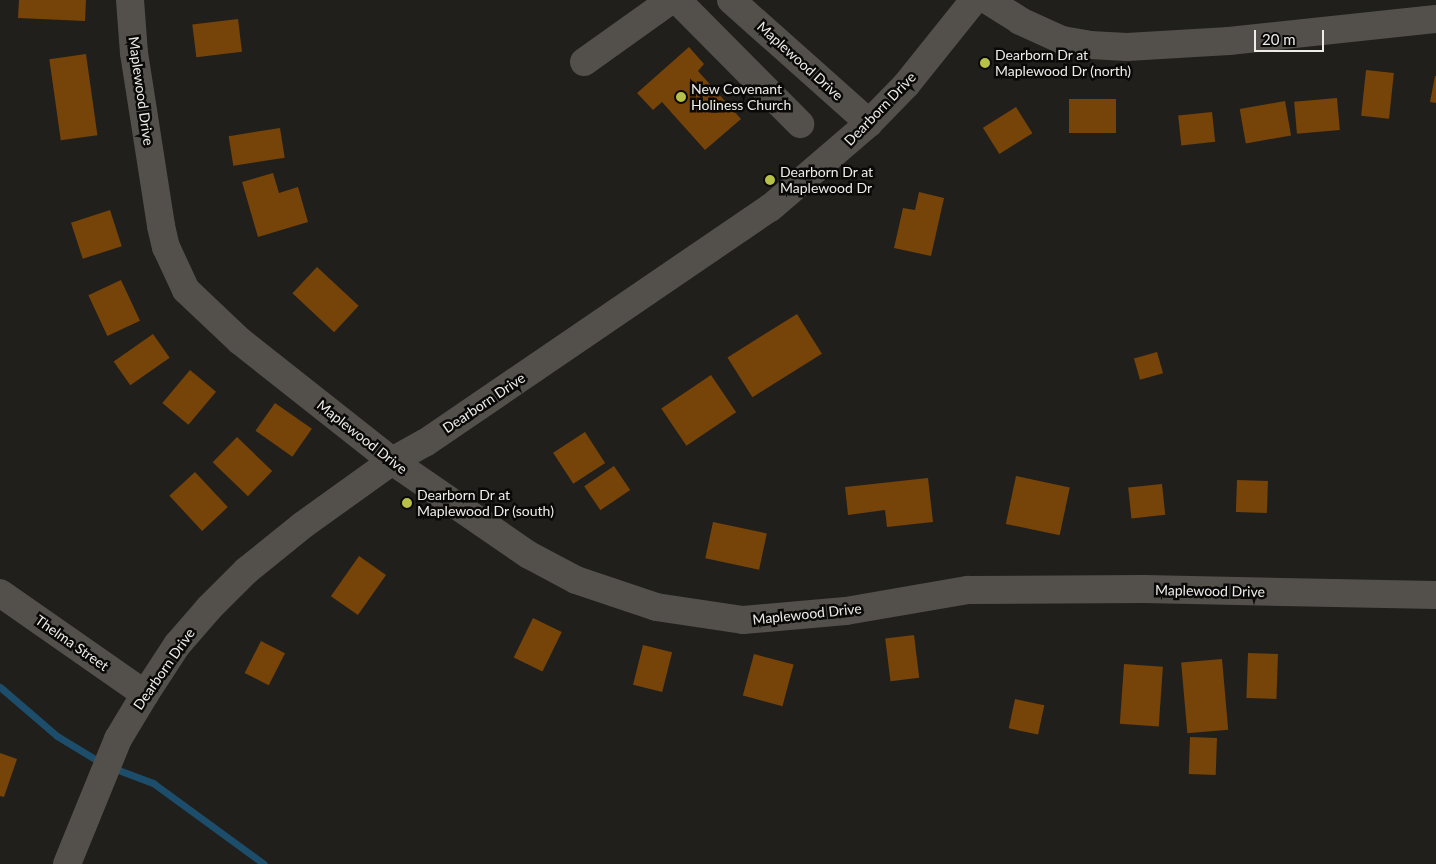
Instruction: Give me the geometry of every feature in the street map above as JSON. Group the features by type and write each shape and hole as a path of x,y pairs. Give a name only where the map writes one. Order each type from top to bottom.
{"street":[{"name":"Maplewood Drive","path":"130,0 134,54 161,226 166,247 186,290 240,341 392,462 529,555 576,580 656,607 719,618 801,617 968,590 1144,589 1436,595"},
{"path":"584,62 671,0"},
{"path":"677,0 800,124"},
{"name":"Maplewood Drive","path":"731,0 869,123"},
{"name":"Dearborn Drive","path":"67,864 118,739 145,694 177,645 246,571 304,524 392,462 425,443 770,208 869,123 906,85 974,0"},
{"path":"987,0 1020,21 1053,36 1090,45 1127,47 1229,41 1436,19"},
{"path":"737,60 768,33"},
{"name":"Thelma Street","path":"0,593 145,694"}],"building":[{"path":"19,0 86,0 85,21 18,18"},
{"path":"238,19 242,52 196,57 192,25"},
{"name":"New Covenant Holiness Church","path":"689,47 704,64 698,71 741,119 705,150 662,102 653,110 637,93"},
{"path":"86,54 97,135 61,140 49,59"},
{"path":"1366,70 1394,73 1389,119 1361,116"},
{"path":"1436,76 1436,103 1430,102"},
{"path":"1337,98 1340,130 1297,134 1294,102"},
{"path":"1069,99 1116,99 1116,133 1069,133"},
{"path":"1285,101 1291,135 1246,143 1240,109"},
{"path":"1016,107 1032,133 999,154 983,128"},
{"path":"1212,112 1215,142 1181,145 1178,116"},
{"path":"280,128 285,158 233,166 229,136"},
{"path":"273,173 279,193 298,187 308,222 258,237 242,182"},
{"path":"919,192 944,198 931,256 894,248 903,208 915,210"},
{"path":"110,210 122,246 83,259 71,223"},
{"path":"317,267 359,306 334,332 292,293"},
{"path":"121,280 140,321 107,336 88,295"},
{"path":"797,314 822,354 752,397 727,357"},
{"path":"153,334 170,358 130,385 114,362"},
{"path":"1157,352 1163,373 1140,380 1134,359"},
{"path":"190,370 216,392 188,425 162,403"},
{"path":"711,375 736,412 686,446 661,409"},
{"path":"275,403 312,429 292,457 255,431"},
{"path":"585,432 605,463 573,484 553,453"},
{"path":"237,437 272,471 248,496 213,462"},
{"path":"614,466 630,490 600,510 584,486"},
{"path":"195,472 228,507 202,531 169,496"},
{"path":"1016,476 1070,487 1060,535 1006,524"},
{"path":"928,478 933,522 887,527 885,510 848,515 845,487"},
{"path":"1237,480 1268,481 1267,513 1236,512"},
{"path":"1162,484 1165,515 1131,518 1128,488"},
{"path":"713,522 767,533 759,570 705,558"},
{"path":"359,556 386,575 358,615 331,596"},
{"path":"533,618 562,632 542,672 514,658"},
{"path":"914,635 919,678 890,681 885,639"},
{"path":"261,641 285,653 269,685 245,673"},
{"path":"643,645 672,652 662,692 633,685"},
{"path":"1248,653 1278,654 1276,699 1246,698"},
{"path":"754,654 794,665 782,706 743,696"},
{"path":"1222,659 1228,730 1187,733 1181,663"},
{"path":"1124,664 1163,667 1159,727 1120,724"},
{"path":"1015,699 1044,705 1038,735 1009,728"},
{"path":"1190,737 1217,738 1216,775 1189,774"},
{"path":"0,753 17,759 4,797 0,796"}],"waterway":[{"path":"0,687 57,736 103,764"},
{"path":"113,768 153,783 264,864"}],"place":[{"name":"Dearborn Dr at Maplewood Dr (north)","path":"985,63"},
{"name":"New Covenant Holiness Church","path":"681,97"},
{"name":"Dearborn Dr at Maplewood Dr","path":"770,180"},
{"name":"Dearborn Dr at Maplewood Dr (south)","path":"407,503"}]}
